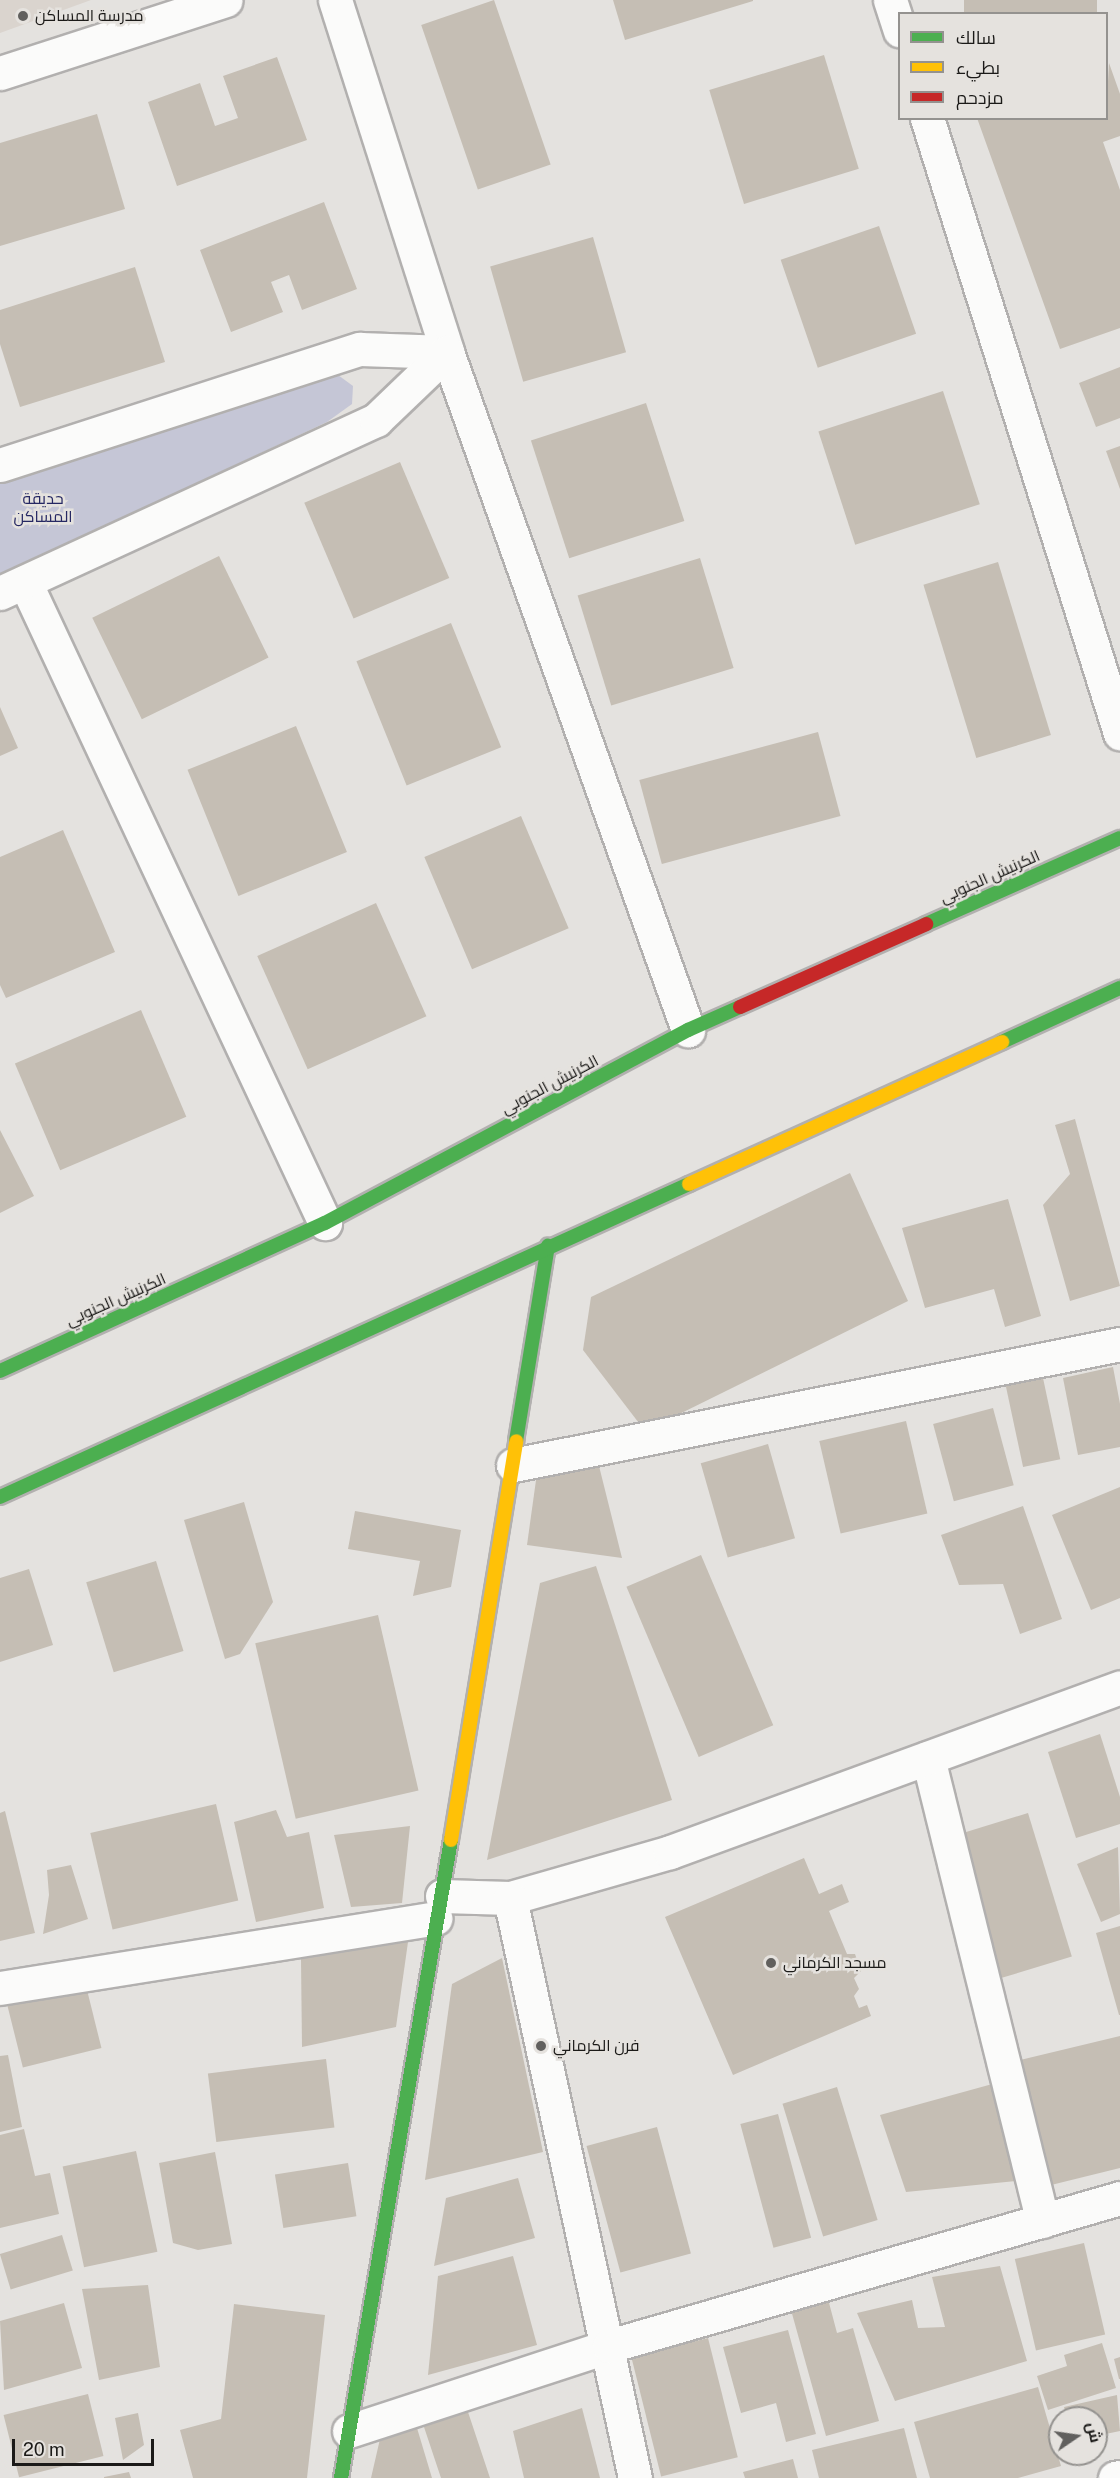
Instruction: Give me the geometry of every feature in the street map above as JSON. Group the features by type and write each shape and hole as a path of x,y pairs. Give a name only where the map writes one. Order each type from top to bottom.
{"main road":[{"name":"الكرنيش الجنوبي","path":"0,1371 325,1223 688,1030 1120,838"},
{"path":"0,1497 548,1246 1119,993"},
{"path":"341,2478 548,1246"}],"street":[{"path":"0,73 226,0"},
{"path":"335,0 447,352 688,1030"},
{"path":"890,0 898,24"},
{"path":"928,120 1120,733"},
{"path":"0,465 360,349 447,352"},
{"path":"325,1223 12,588 376,420 447,352"},
{"path":"513,1465 1120,1344"},
{"path":"0,1989 438,1907 510,1898 670,1852 1120,1687"},
{"path":"927,1758 1042,2221"},
{"path":"510,1898 609,2346 635,2478"},
{"path":"349,2431 609,2346 1120,2198"},
{"path":"1115,2478 1120,2476"}],"shaded area":[{"name":"مدرسة المساكن","path":"0,0 91,0 0,33"}],"green space":[{"name":"حديقة المساكن","path":"338,375 353,386 352,404 327,422 0,575 0,479 310,378"}],"building":[{"path":"494,0 551,165 478,190 421,25"},
{"path":"613,0 753,0 753,1 625,40"},
{"path":"964,0 1097,0 1097,12 964,12"},
{"path":"824,55 859,169 744,204 709,90"},
{"path":"277,57 307,140 177,186 148,102 200,83 215,126 238,118 223,76"},
{"path":"1109,63 1120,94 1120,136 1103,142 1120,190 1120,328 1060,349 978,120 1108,120"},
{"path":"97,114 125,209 0,246 0,143"},
{"path":"324,202 357,289 302,310 289,275 271,282 283,312 231,332 200,250"},
{"path":"879,226 916,334 818,368 781,260"},
{"path":"593,237 626,352 523,382 490,266"},
{"path":"135,267 165,362 20,407 0,344 0,310"},
{"path":"1120,367 1120,418 1096,427 1079,383"},
{"path":"943,391 980,504 855,545 818,431"},
{"path":"646,403 684,521 569,558 531,440"},
{"path":"1120,446 1120,489 1106,451"},
{"path":"400,462 449,578 353,619 304,503"},
{"path":"219,556 269,658 142,719 92,618"},
{"path":"700,558 734,668 611,705 578,595"},
{"path":"998,562 1051,735 976,758 923,585"},
{"path":"451,623 501,747 407,785 356,661"},
{"path":"0,707 18,748 0,756"},
{"path":"296,726 347,852 238,896 188,770"},
{"path":"818,732 841,816 662,864 639,780"},
{"path":"521,816 569,928 472,969 424,857"},
{"path":"63,830 115,952 6,998 0,985 0,857"},
{"path":"376,903 426,1016 308,1069 257,956"},
{"path":"141,1010 186,1117 60,1170 15,1064"},
{"path":"1075,1119 1120,1286 1070,1301 1043,1205 1070,1174 1055,1125"},
{"path":"0,1130 34,1196 0,1213"},
{"path":"850,1173 908,1301 645,1431 583,1350 591,1297"},
{"path":"1008,1199 1041,1316 1005,1327 994,1289 925,1308 902,1228"},
{"path":"1113,1367 1120,1404 1120,1447 1078,1455 1063,1378"},
{"path":"1043,1378 1060,1459 1023,1467 1006,1386"},
{"path":"993,1408 1014,1485 954,1501 933,1424"},
{"path":"906,1421 927,1514 841,1534 819,1441"},
{"path":"768,1444 795,1538 728,1557 701,1463"},
{"path":"597,1458 622,1558 527,1545 537,1473"},
{"path":"1120,1487 1120,1598 1091,1610 1052,1515"},
{"path":"244,1502 273,1602 240,1654 225,1659 184,1520"},
{"path":"1023,1506 1062,1619 1020,1634 1003,1584 959,1585 941,1535"},
{"path":"355,1511 461,1530 451,1587 413,1596 420,1561 348,1549"},
{"path":"701,1555 773,1725 699,1757 626,1587"},
{"path":"156,1561 183,1651 114,1672 86,1582"},
{"path":"596,1566 672,1800 487,1860 540,1583"},
{"path":"29,1569 53,1645 0,1662 0,1578"},
{"path":"378,1615 418,1790 296,1819 255,1643"},
{"path":"1100,1734 1120,1797 1120,1824 1076,1838 1048,1752"},
{"path":"216,1804 238,1900 113,1929 90,1833"},
{"path":"276,1810 287,1837 309,1832 324,1908 256,1922 234,1822"},
{"path":"5,1811 35,1933 0,1941 0,1813"},
{"path":"1028,1813 1072,1956 1001,1978 957,1835"},
{"path":"410,1826 402,1903 351,1907 334,1835"},
{"path":"1118,1847 1120,1914 1101,1922 1077,1864"},
{"name":"مسجد الكرماني","path":"804,1858 819,1894 842,1884 849,1902 829,1911 847,1954 855,1954 861,1971 854,1978 859,1989 854,1996 859,2008 867,2005 871,2016 733,2075 665,1917"},
{"path":"71,1865 88,1919 43,1934 49,1895 47,1870"},
{"path":"1120,1926 1120,2015 1119,2015 1096,1933"},
{"path":"408,1942 396,2027 302,2047 301,1959"},
{"path":"502,1958 543,2152 425,2180 452,1984"},
{"path":"85,1982 101,2048 23,2068 6,2002"},
{"path":"1120,2036 1120,2168 1043,2187 1012,2062"},
{"path":"8,2055 22,2127 0,2132 0,2056"},
{"path":"326,2059 334,2127 216,2142 208,2074"},
{"path":"996,2083 1016,2181 906,2192 880,2115"},
{"path":"837,2087 878,2220 823,2237 782,2104"},
{"path":"778,2114 811,2238 773,2248 740,2124"},
{"path":"657,2127 691,2254 620,2272 586,2146"},
{"path":"24,2129 35,2176 50,2173 59,2214 0,2228 0,2135"},
{"path":"136,2151 157,2252 84,2267 63,2167"},
{"path":"215,2152 232,2244 198,2250 173,2243 159,2163"},
{"path":"348,2163 356,2216 283,2228 275,2175"},
{"path":"518,2178 535,2238 434,2266 446,2198"},
{"path":"62,2235 73,2270 11,2289 0,2254"},
{"path":"1084,2243 1105,2335 1036,2351 1015,2259"},
{"path":"513,2256 537,2345 428,2375 438,2276"},
{"path":"1000,2266 1027,2361 895,2401 857,2313 912,2300 918,2328 945,2327 932,2277"},
{"path":"148,2285 160,2367 99,2380 82,2289"},
{"path":"828,2299 837,2333 853,2328 879,2421 826,2436 791,2310"},
{"path":"64,2303 82,2368 4,2390 0,2321"},
{"path":"234,2304 325,2315 307,2478 193,2478 180,2430 221,2419"},
{"path":"788,2330 816,2434 786,2442 776,2403 741,2413 723,2347"},
{"path":"708,2338 738,2457 661,2476 631,2357"},
{"path":"1102,2343 1116,2388 1060,2406 1048,2406 1048,2410 1037,2376 1067,2366 1064,2355"},
{"path":"1120,2357 1120,2379 1119,2379 1114,2359"},
{"path":"1038,2387 1048,2421 1048,2466 1061,2466 1018,2478 930,2478 914,2422"},
{"path":"88,2394 103,2456 19,2477 4,2415"},
{"path":"1117,2395 1120,2431 1108,2434 1108,2406 1068,2406"},
{"path":"582,2408 600,2478 524,2478 513,2431"},
{"path":"467,2409 490,2478 441,2478 423,2424"},
{"path":"138,2413 144,2445 123,2460 115,2418"},
{"path":"417,2428 432,2478 371,2478 380,2439"},
{"path":"904,2428 917,2478 819,2478 812,2450"},
{"path":"793,2459 798,2478 745,2478 743,2472"},
{"path":"129,2472 131,2478 104,2478 104,2477"}],"traffic: fast":[{"path":"926,924 1120,838"},
{"path":"1002,1042 1120,988"},
{"path":"0,1371 325,1223 688,1030 740,1007"},
{"path":"0,1497 689,1184"},
{"path":"516,1441 548,1246"},
{"path":"341,2478 451,1840"}],"traffic: slow":[{"path":"689,1184 1002,1042"},
{"path":"451,1840 516,1441"}],"traffic: jam":[{"path":"740,1007 926,924"}],"place":[{"name":"مدرسة المساكن","path":"23,16"},
{"name":"مسجد الكرماني","path":"771,1963"},
{"name":"فرن الكرماني","path":"541,2046"}]}
